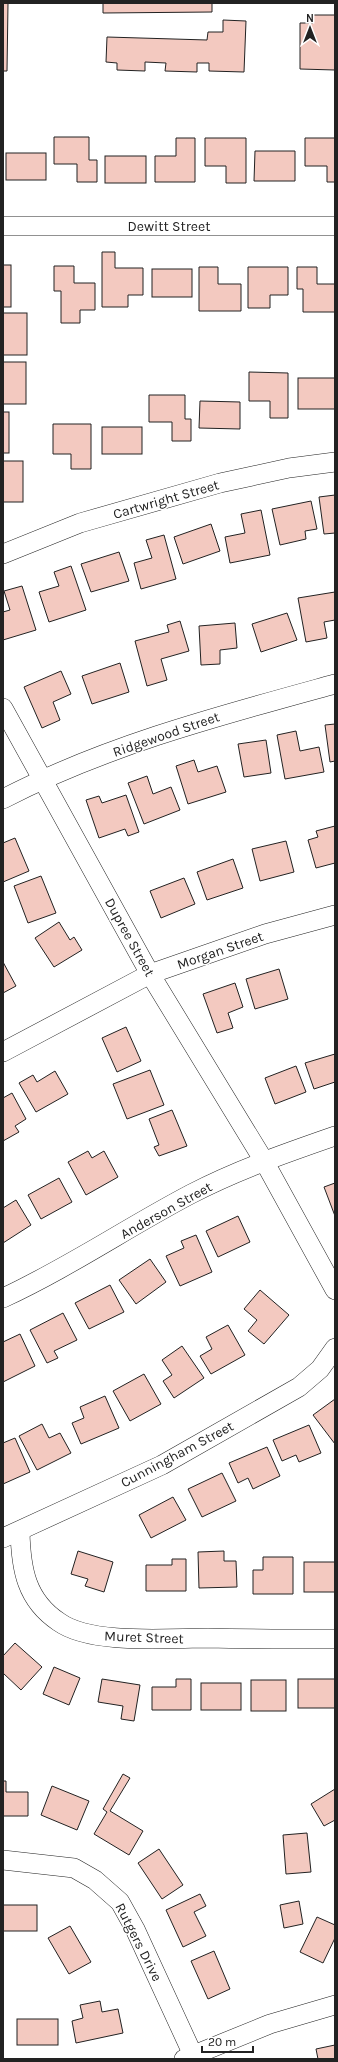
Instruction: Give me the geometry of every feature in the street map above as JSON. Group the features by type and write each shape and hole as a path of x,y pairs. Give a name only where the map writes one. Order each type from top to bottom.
{"street":[{"name":"Dewitt Street","path":"3,226 335,226"},
{"name":"Cartwright Street","path":"3,554 80,523 220,483 289,468 335,462"},
{"name":"Ridgewood Street","path":"3,799 43,779 200,721 335,684"},
{"name":"Dupree Street","path":"3,708 150,974 264,1161"},
{"name":"Morgan Street","path":"3,1052 150,974 265,934 335,915"},
{"name":"Anderson Street","path":"3,1298 40,1281 192,1194 264,1161 335,1136"},
{"path":"264,1161 335,1290"},
{"name":"Cunningham Street","path":"11,1535 162,1465 299,1387 320,1369 335,1348"},
{"name":"Muret Street","path":"11,1535 27,1584 40,1603 58,1622 76,1632 131,1638 335,1639"},
{"name":"Rutgers Drive","path":"3,1860 74,1868 95,1880 120,1902 135,1929 189,2057"},
{"path":"189,2057 270,2024 335,2005"}],"building":[{"path":"3,3 8,3 7,71 3,71"},
{"path":"103,3 212,3 212,12 103,13"},
{"path":"313,15 335,15 335,70 300,69 300,23 313,23"},
{"path":"223,20 246,21 244,72 209,71 209,63 197,63 197,72 165,71 166,63 145,62 145,71 117,70 117,63 106,62 107,37 207,40 208,32 223,32"},
{"path":"54,137 89,137 89,160 97,160 97,182 77,182 77,164 54,164"},
{"path":"176,138 195,138 195,182 155,182 155,156 176,156"},
{"path":"205,138 246,138 246,183 226,183 226,166 205,166"},
{"path":"305,138 335,138 335,182 327,182 327,166 305,166"},
{"path":"255,151 295,151 295,181 254,181"},
{"path":"6,153 46,153 46,180 6,180"},
{"path":"105,156 146,156 146,183 105,183"},
{"path":"102,252 115,252 115,268 143,268 143,295 128,295 128,307 102,307"},
{"path":"3,265 11,265 11,307 3,307"},
{"path":"54,266 74,266 74,283 95,283 95,310 80,310 80,323 61,323 61,291 54,291"},
{"path":"199,267 218,267 218,284 241,284 241,311 199,311"},
{"path":"248,267 288,267 288,295 270,295 270,308 248,308"},
{"path":"297,267 317,267 317,284 335,284 335,312 303,312 303,289 297,289"},
{"path":"152,269 192,269 192,297 152,297"},
{"path":"3,313 27,313 27,355 3,355"},
{"path":"3,362 26,362 26,404 3,404"},
{"path":"249,372 288,373 288,418 270,418 270,401 249,401"},
{"path":"298,378 335,378 335,409 298,409"},
{"path":"149,395 185,395 185,419 191,419 191,441 172,441 172,422 149,422"},
{"path":"200,401 240,402 240,429 199,428"},
{"path":"3,412 9,412 9,453 3,453"},
{"path":"53,424 91,424 91,469 71,469 71,454 53,454"},
{"path":"102,427 142,427 142,454 102,454"},
{"path":"3,461 23,461 23,502 3,502"},
{"path":"335,495 335,533 324,534 319,497"},
{"path":"311,501 317,529 305,531 306,539 280,545 272,509"},
{"path":"261,510 270,555 230,563 225,537 245,533 241,514"},
{"path":"211,524 220,551 183,564 174,537"},
{"path":"164,535 176,579 141,589 134,563 152,558 146,540"},
{"path":"119,552 129,581 91,592 81,564"},
{"path":"71,566 86,610 49,622 39,592 59,586 54,572"},
{"path":"22,586 36,630 3,640 3,612 10,610 4,591"},
{"path":"335,592 335,620 324,622 327,638 306,642 298,598"},
{"path":"287,613 297,640 261,652 252,624"},
{"path":"180,621 189,651 161,659 167,680 147,686 135,641 169,632 167,625"},
{"path":"235,623 237,648 220,650 220,664 201,665 199,626"},
{"path":"120,663 129,692 92,704 82,676"},
{"path":"61,671 71,694 53,702 60,720 42,728 24,687"},
{"path":"335,724 335,761 330,762 325,725"},
{"path":"296,731 300,751 319,747 324,772 285,779 277,735"},
{"path":"266,740 271,773 244,777 238,744"},
{"path":"194,760 198,772 217,766 226,792 188,804 176,766"},
{"path":"147,776 153,794 171,787 180,810 144,824 128,783"},
{"path":"126,795 139,832 128,836 125,829 99,838 86,800 99,796 102,803"},
{"path":"335,826 335,863 316,868 308,840 318,837 316,831"},
{"path":"15,838 29,871 3,882 3,843"},
{"path":"286,841 294,872 260,881 252,849"},
{"path":"233,859 243,888 207,900 197,872"},
{"path":"41,876 56,913 28,923 14,886"},
{"path":"184,878 195,904 161,918 150,891"},
{"path":"59,922 70,940 74,937 82,950 54,967 35,938"},
{"path":"3,962 16,986 3,993"},
{"path":"279,969 288,999 255,1009 246,979"},
{"path":"235,983 243,1007 228,1013 233,1028 217,1033 203,994"},
{"path":"126,1027 141,1061 117,1072 102,1038"},
{"path":"335,1054 335,1082 314,1089 305,1063"},
{"path":"296,1066 306,1092 275,1104 265,1078"},
{"path":"150,1070 164,1105 127,1119 113,1084"},
{"path":"55,1071 68,1094 36,1112 19,1083 33,1075 37,1082"},
{"path":"12,1093 26,1119 15,1126 19,1132 3,1141 3,1098"},
{"path":"172,1110 187,1146 159,1156 154,1147 159,1145 149,1119"},
{"path":"88,1151 92,1158 104,1151 118,1177 86,1195 68,1162"},
{"path":"59,1178 72,1202 41,1219 28,1195"},
{"path":"335,1183 335,1216 324,1187"},
{"path":"16,1200 31,1225 3,1243 3,1208"},
{"path":"238,1216 250,1242 218,1257 206,1231"},
{"path":"196,1235 212,1272 180,1286 166,1256 184,1248 181,1241"},
{"path":"150,1259 166,1282 136,1304 119,1280"},
{"path":"110,1285 124,1312 89,1329 75,1303"},
{"path":"260,1290 289,1315 264,1344 248,1331 257,1320 244,1309"},
{"path":"63,1313 77,1340 54,1351 58,1358 47,1363 30,1330"},
{"path":"228,1325 245,1355 211,1374 200,1356 212,1349 206,1337"},
{"path":"20,1334 35,1366 3,1382 3,1342"},
{"path":"182,1346 204,1378 174,1398 163,1381 172,1375 162,1360"},
{"path":"144,1374 161,1404 130,1421 113,1391"},
{"path":"105,1396 119,1428 81,1444 72,1423 84,1418 80,1407"},
{"path":"335,1399 335,1444 313,1415"},
{"path":"42,1424 49,1438 60,1433 71,1453 37,1470 19,1436"},
{"path":"309,1425 321,1453 299,1462 296,1455 282,1461 273,1440"},
{"path":"15,1438 30,1472 3,1484 3,1443"},
{"path":"267,1447 280,1476 253,1489 248,1478 238,1483 229,1463"},
{"path":"222,1473 236,1501 202,1517 188,1489"},
{"path":"173,1497 186,1520 151,1538 139,1515"},
{"path":"78,1551 113,1562 104,1592 85,1586 88,1579 71,1574"},
{"path":"224,1551 224,1561 236,1561 237,1587 199,1588 198,1552"},
{"path":"263,1557 293,1557 293,1594 253,1594 253,1570 263,1570"},
{"path":"172,1559 186,1559 186,1591 146,1591 146,1565 172,1565"},
{"path":"304,1562 335,1562 335,1592 304,1592"},
{"path":"15,1643 42,1667 21,1690 3,1673 3,1656"},
{"path":"54,1667 80,1678 69,1705 43,1694"},
{"path":"102,1679 140,1685 134,1721 121,1719 123,1706 98,1702"},
{"path":"176,1679 191,1679 191,1710 152,1710 152,1687 176,1687"},
{"path":"298,1679 335,1679 335,1708 298,1708"},
{"path":"251,1680 286,1680 286,1711 251,1711"},
{"path":"201,1683 241,1683 241,1710 201,1710"},
{"path":"123,1774 130,1778 110,1811 143,1831 129,1855 94,1834 107,1812 103,1809"},
{"path":"3,1781 6,1781 6,1792 28,1792 28,1816 3,1816"},
{"path":"52,1786 89,1801 77,1830 41,1815"},
{"path":"335,1789 335,1820 324,1826 311,1804"},
{"path":"307,1833 311,1872 286,1874 283,1835"},
{"path":"159,1849 183,1885 162,1899 138,1863"},
{"path":"200,1894 206,1906 194,1912 206,1936 183,1947 166,1910"},
{"path":"299,1901 303,1924 284,1928 280,1905"},
{"path":"3,1905 37,1905 37,1931 3,1931"},
{"path":"317,1917 335,1925 335,1938 323,1963 300,1952"},
{"path":"70,1926 91,1962 69,1974 48,1938"},
{"path":"214,1951 230,1989 208,1999 191,1961"},
{"path":"100,2001 102,2012 118,2009 123,2033 76,2043 72,2021 83,2018 80,2005"},
{"path":"17,2019 58,2019 58,2045 17,2045"},
{"path":"335,2045 335,2059 318,2059 316,2049"}]}
